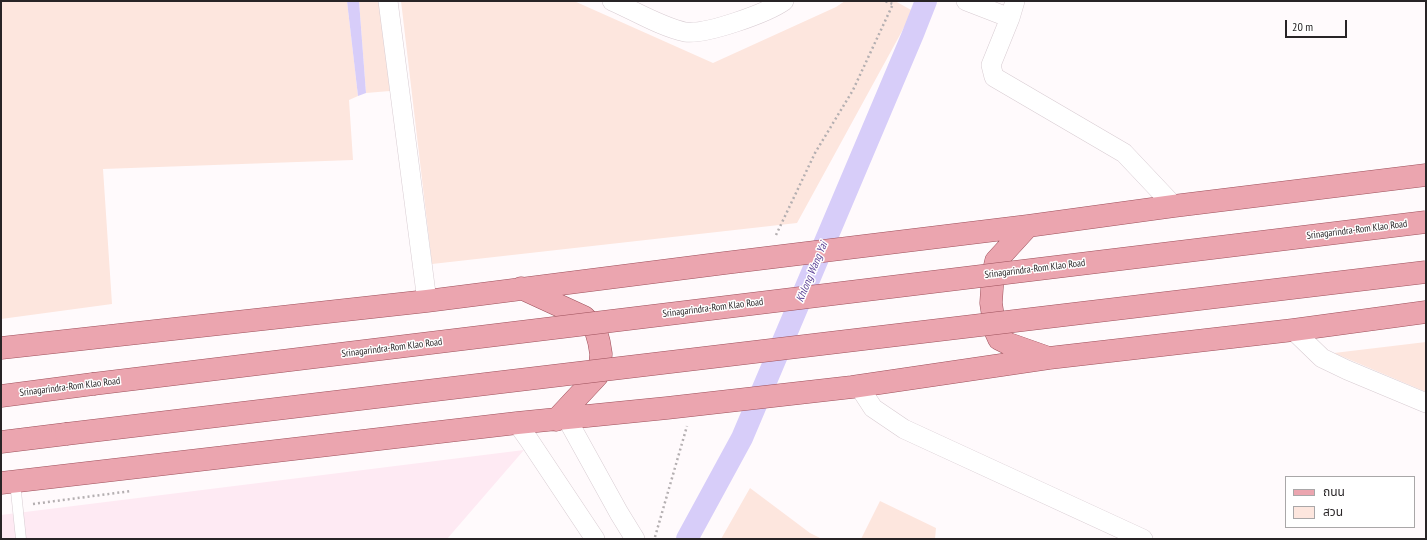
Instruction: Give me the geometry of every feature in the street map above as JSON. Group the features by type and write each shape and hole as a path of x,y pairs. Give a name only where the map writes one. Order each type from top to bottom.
{"main road":[{"path":"1,348 427,301 521,288 1028,226 1426,174"},
{"name":"Srinagarindra-Rom Klao Road","path":"1,396 1426,222"},
{"path":"1028,226 996,261 993,274 991,303 995,330 1000,339 1008,344 1049,358"},
{"path":"1,442 1426,272"},
{"path":"521,288 584,317 595,328 601,354 597,376 561,419"},
{"path":"8,482 516,423 667,408 855,386 1049,358 1293,330 1426,312"}],"street":[{"path":"388,1 427,301"},
{"path":"612,1 670,27 687,32 707,30 736,22 784,1"},
{"path":"966,1 1007,10 991,66 994,77 1124,153 1174,206"},
{"path":"1293,330 1322,358 1426,403"},
{"path":"855,386 873,408 904,429 1143,539"},
{"path":"561,419 635,539"},
{"path":"516,423 595,539"}],"lane":[{"path":"8,482 22,539"}],"path":[{"path":"884,1 893,4"}],"shaded area":[{"path":"347,1 359,1 366,93 358,96"},
{"path":"524,450 447,539 1,539 1,515"}],"green space":[{"path":"1,1 347,1 358,96 349,100 353,160 103,169 112,304 1,319"},
{"path":"359,1 379,1 390,91 366,93"},
{"path":"401,1 574,1 713,63 836,7 845,1 895,1 913,11 797,223 432,264"},
{"path":"1426,342 1426,392 1334,353"},
{"path":"750,488 810,533 822,539 721,539"},
{"path":"880,501 936,528 935,539 861,539"}],"waterway":[{"name":"Khlong Wang Yai","path":"687,539 742,438 926,1"}]}
